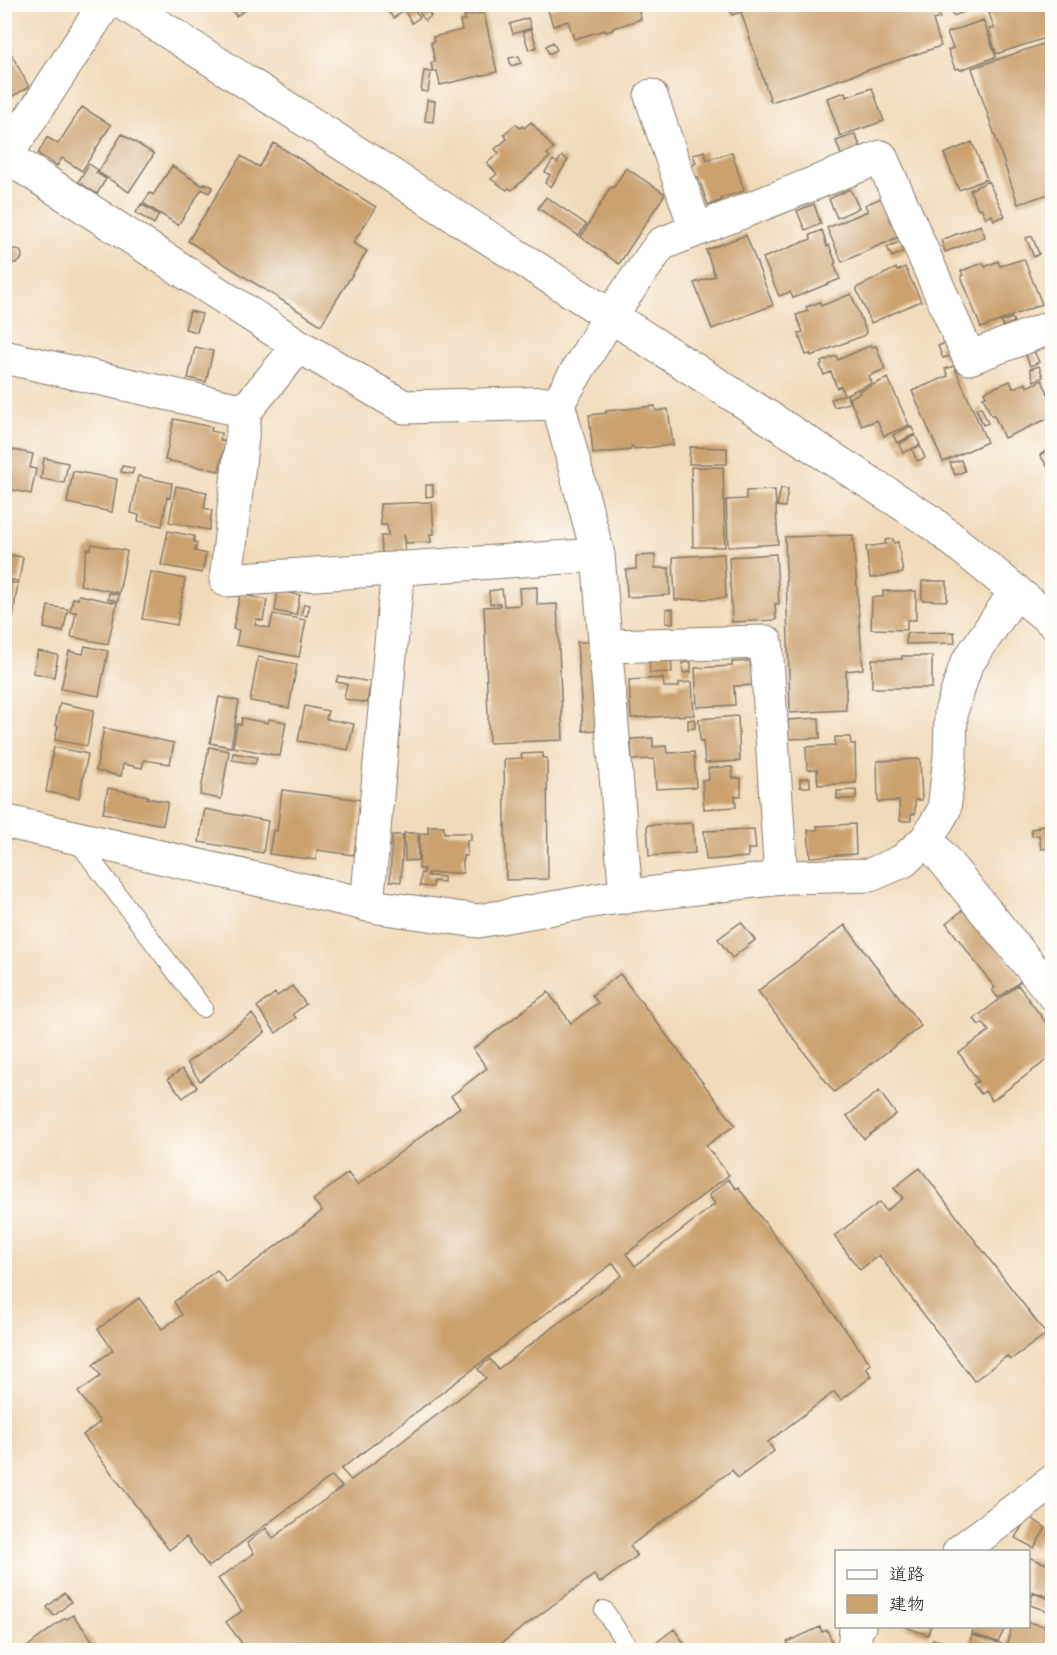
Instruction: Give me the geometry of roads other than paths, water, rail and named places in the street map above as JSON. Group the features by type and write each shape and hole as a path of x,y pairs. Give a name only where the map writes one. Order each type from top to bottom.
{"street":[{"path":"105,4 5,157 299,346 404,407 558,403"},
{"path":"125,4 931,522 1053,621"},
{"path":"651,96 696,230"},
{"path":"626,897 598,555 558,403 610,316 661,244 881,157 969,358 1053,327"},
{"path":"299,346 245,411 226,580 598,555"},
{"path":"4,357 245,411"},
{"path":"367,905 398,568"},
{"path":"4,821 367,905 478,921 626,897 781,878 870,875 903,861 927,839 944,810 950,756 951,712 966,665 1016,591"},
{"path":"605,646 766,642 781,878"},
{"path":"927,839 1053,993"},
{"path":"960,1550 1053,1482"},
{"path":"854,1650 856,1628"}],"lane":[{"path":"74,837 203,1008"},
{"path":"604,1610 630,1650"}]}
